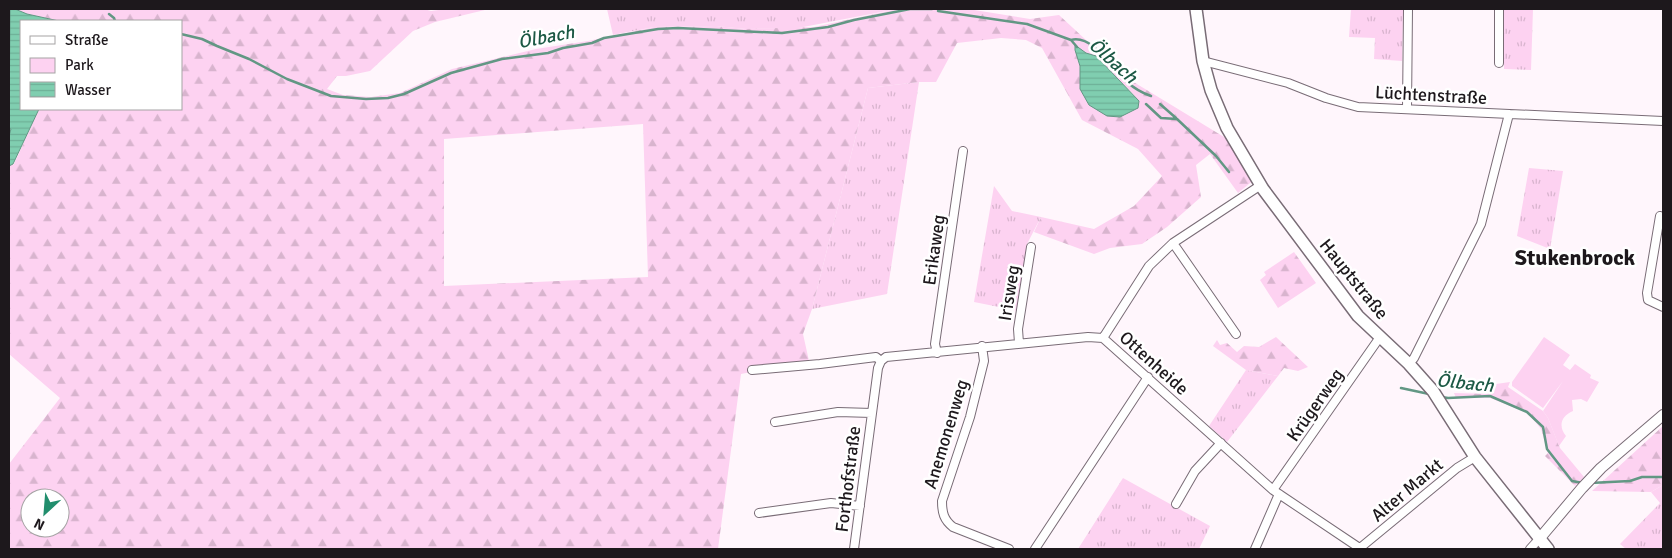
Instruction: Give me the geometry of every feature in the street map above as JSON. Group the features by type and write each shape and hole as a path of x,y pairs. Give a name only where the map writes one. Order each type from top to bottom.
{"main road":[{"name":"Hauptstraße","path":"1190,9 1198,27"},
{"name":"Hauptstraße","path":"1196,9 1203,61 1211,90 1227,128 1261,185 1358,316 1409,364 1436,395 1475,457 1548,549"}],"street":[{"path":"1407,109 1408,9"},
{"path":"1499,9 1499,63"},
{"name":"Lüchtenstraße","path":"1203,61 1288,83 1326,98 1358,107 1663,122"},
{"path":"1409,364 1414,358 1481,224 1508,114"},
{"name":"Erikaweg","path":"937,352 935,344 963,151"},
{"path":"1103,338 1149,266 1173,243 1261,185"},
{"path":"1660,216 1647,293 1648,300 1663,307"},
{"path":"1173,243 1236,334"},
{"name":"Irisweg","path":"1019,343 1018,329 1031,247"},
{"name":"Ottenheide","path":"752,370 876,357 881,361 886,357 982,346 1088,337 1103,338 1276,492 1360,549"},
{"name":"Krügerweg","path":"1255,549 1276,492 1380,337"},
{"name":"Anemonenweg","path":"982,346 984,361 970,417 942,501 942,513 947,523 953,527 1009,549"},
{"path":"775,422 838,412 872,413 878,368 881,361"},
{"path":"1035,549 1148,377"},
{"name":"Forthofstraße","path":"854,549 872,413"},
{"path":"1530,549 1585,484 1663,415"},
{"path":"1176,504 1195,471 1221,443"},
{"name":"Alter Markt","path":"1360,549 1457,468 1475,457"},
{"path":"759,513 830,503 860,506"}],"green space":[{"path":"15,9 424,9 431,11 489,9 435,22 413,31 370,71 337,76 327,89 343,95 371,97 400,93 452,69 536,49 588,41 654,27 716,26 746,29 814,27 897,9 968,9 1030,19 1059,15 1127,78 1229,140 1255,179 1238,193 1210,154 1196,165 1201,197 1167,227 1142,244 1110,248 1094,254 1034,232 1041,217 1094,229 1134,206 1162,176 1138,149 1082,120 1042,48 1026,40 1001,38 957,43 936,82 868,88 812,309 803,334 809,361 741,374 718,549 9,549 9,464 60,398 9,354 9,166 14,164 39,110 182,110 182,20 54,20 27,14","holes":["1086,53 1096,56 1134,95 1139,103 1080,89 1080,66","643,124 648,277 444,286 444,139"]},
{"path":"607,9 897,9 798,28 654,27 613,35"},
{"path":"1351,9 1403,9 1402,61 1374,59 1375,38 1349,37"},
{"path":"1503,9 1533,9 1531,70 1504,69"},
{"path":"919,82 887,294 812,309 868,88"},
{"path":"1529,168 1563,171 1550,249 1517,236"},
{"path":"994,186 1012,211 1041,217 1027,244 1019,311 974,302"},
{"path":"1294,252 1316,283 1278,308 1260,280 1266,275 1264,272"},
{"path":"1276,337 1308,367 1298,371 1284,368 1278,376 1246,370 1213,346 1217,340 1220,345 1227,343 1237,352 1244,346 1259,347"},
{"path":"1544,337 1570,355 1563,365 1570,370 1575,364 1591,375 1590,378 1599,382 1587,402 1581,399 1572,400 1573,411 1563,418 1562,422 1562,429 1566,436 1559,446 1548,418 1543,411 1563,381 1543,408 1512,386 1512,382"},
{"path":"1246,370 1278,376 1227,442 1209,426"},
{"path":"1510,382 1508,387 1543,411 1548,418 1560,448 1584,477 1575,486 1545,456 1548,453 1541,429 1528,413 1490,398 1456,398 1454,393 1488,394 1489,385"},
{"path":"1663,426 1663,485 1651,492 1592,491"},
{"path":"1123,478 1210,526 1199,549 1078,549"},
{"path":"1663,485 1663,549 1626,549 1620,544 1660,503 1651,492"}],"water":[{"path":"10,9 15,9 27,14 54,20 20,20 20,110 39,110 13,164 9,166 9,136 11,129 9,129"},
{"path":"1075,45 1086,53 1096,56 1139,101 1138,108 1120,117 1107,116 1089,105 1080,89 1080,66"}],"waterway":[{"name":"Ölbach","path":"182,34 202,39 249,59 287,79 331,96 366,99 388,98 404,94 451,73 502,59 548,53 563,48 592,43 604,38 658,29 678,28 782,33 828,27 910,9 932,9"},
{"name":"Ölbach","path":"938,11 1027,24 1071,40 1077,47"},
{"name":"Ölbach","path":"109,14 115,20"},
{"name":"Ölbach","path":"1071,40 1087,42 1095,47 1121,77 1151,96"},
{"name":"Ölbach","path":"1146,104 1161,118 1177,119 1216,156 1229,172"},
{"name":"Ölbach","path":"1160,104 1176,118"},
{"name":"Ölbach","path":"1401,388 1429,394"},
{"name":"Ölbach","path":"1442,397 1490,396 1527,412 1543,427 1547,449 1572,481 1583,483"},
{"name":"Ölbach","path":"1590,483 1630,481 1642,477 1663,477"}],"district":[{"name":"Stukenbrock","path":"1575,257"}]}
